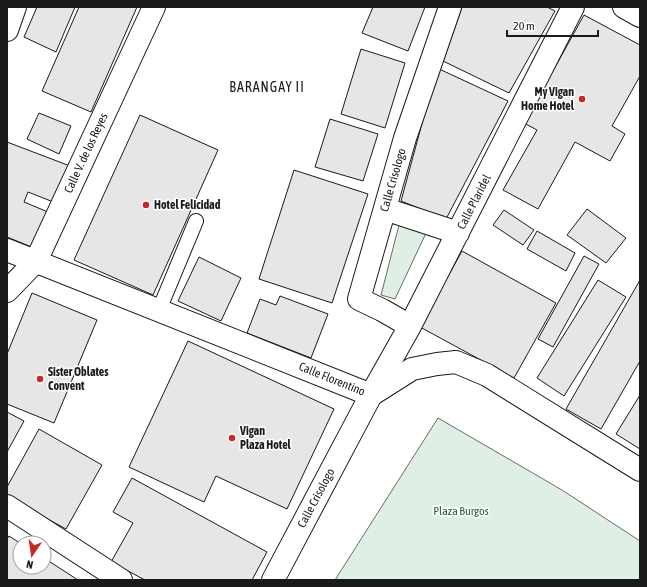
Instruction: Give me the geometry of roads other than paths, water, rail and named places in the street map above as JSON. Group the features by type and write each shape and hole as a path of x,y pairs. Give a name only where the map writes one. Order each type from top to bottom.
{"street":[{"path":"7,30 15,7"},
{"name":"Calle V. de los Reyes","path":"7,291 36,261 154,7"},
{"name":"Calle Crisologo","path":"410,326 359,299 405,138 450,7"},
{"name":"Calle Plaridel","path":"371,395 410,326 573,7"},
{"path":"624,7 640,16"},
{"path":"385,209 458,233"},
{"name":"Calle Florentino","path":"7,250 371,395 412,369 456,362 487,375 640,470"},
{"name":"Calle Crisologo","path":"273,580 371,395"},
{"path":"7,506 122,580"}],"lane":[{"path":"159,310 196,221"}],"place":[{"name":"My Vigan Home Hotel","path":"582,99"},
{"name":"Hotel Felicidad","path":"146,205"},
{"name":"Sister Oblates Convent","path":"40,379"},
{"name":"Vigan Plaza Hotel","path":"232,438"}],"district":[{"name":"BARANGAY II","path":"267,87"}],"park label":[{"name":"Plaza Burgos","path":"461,511"}]}
